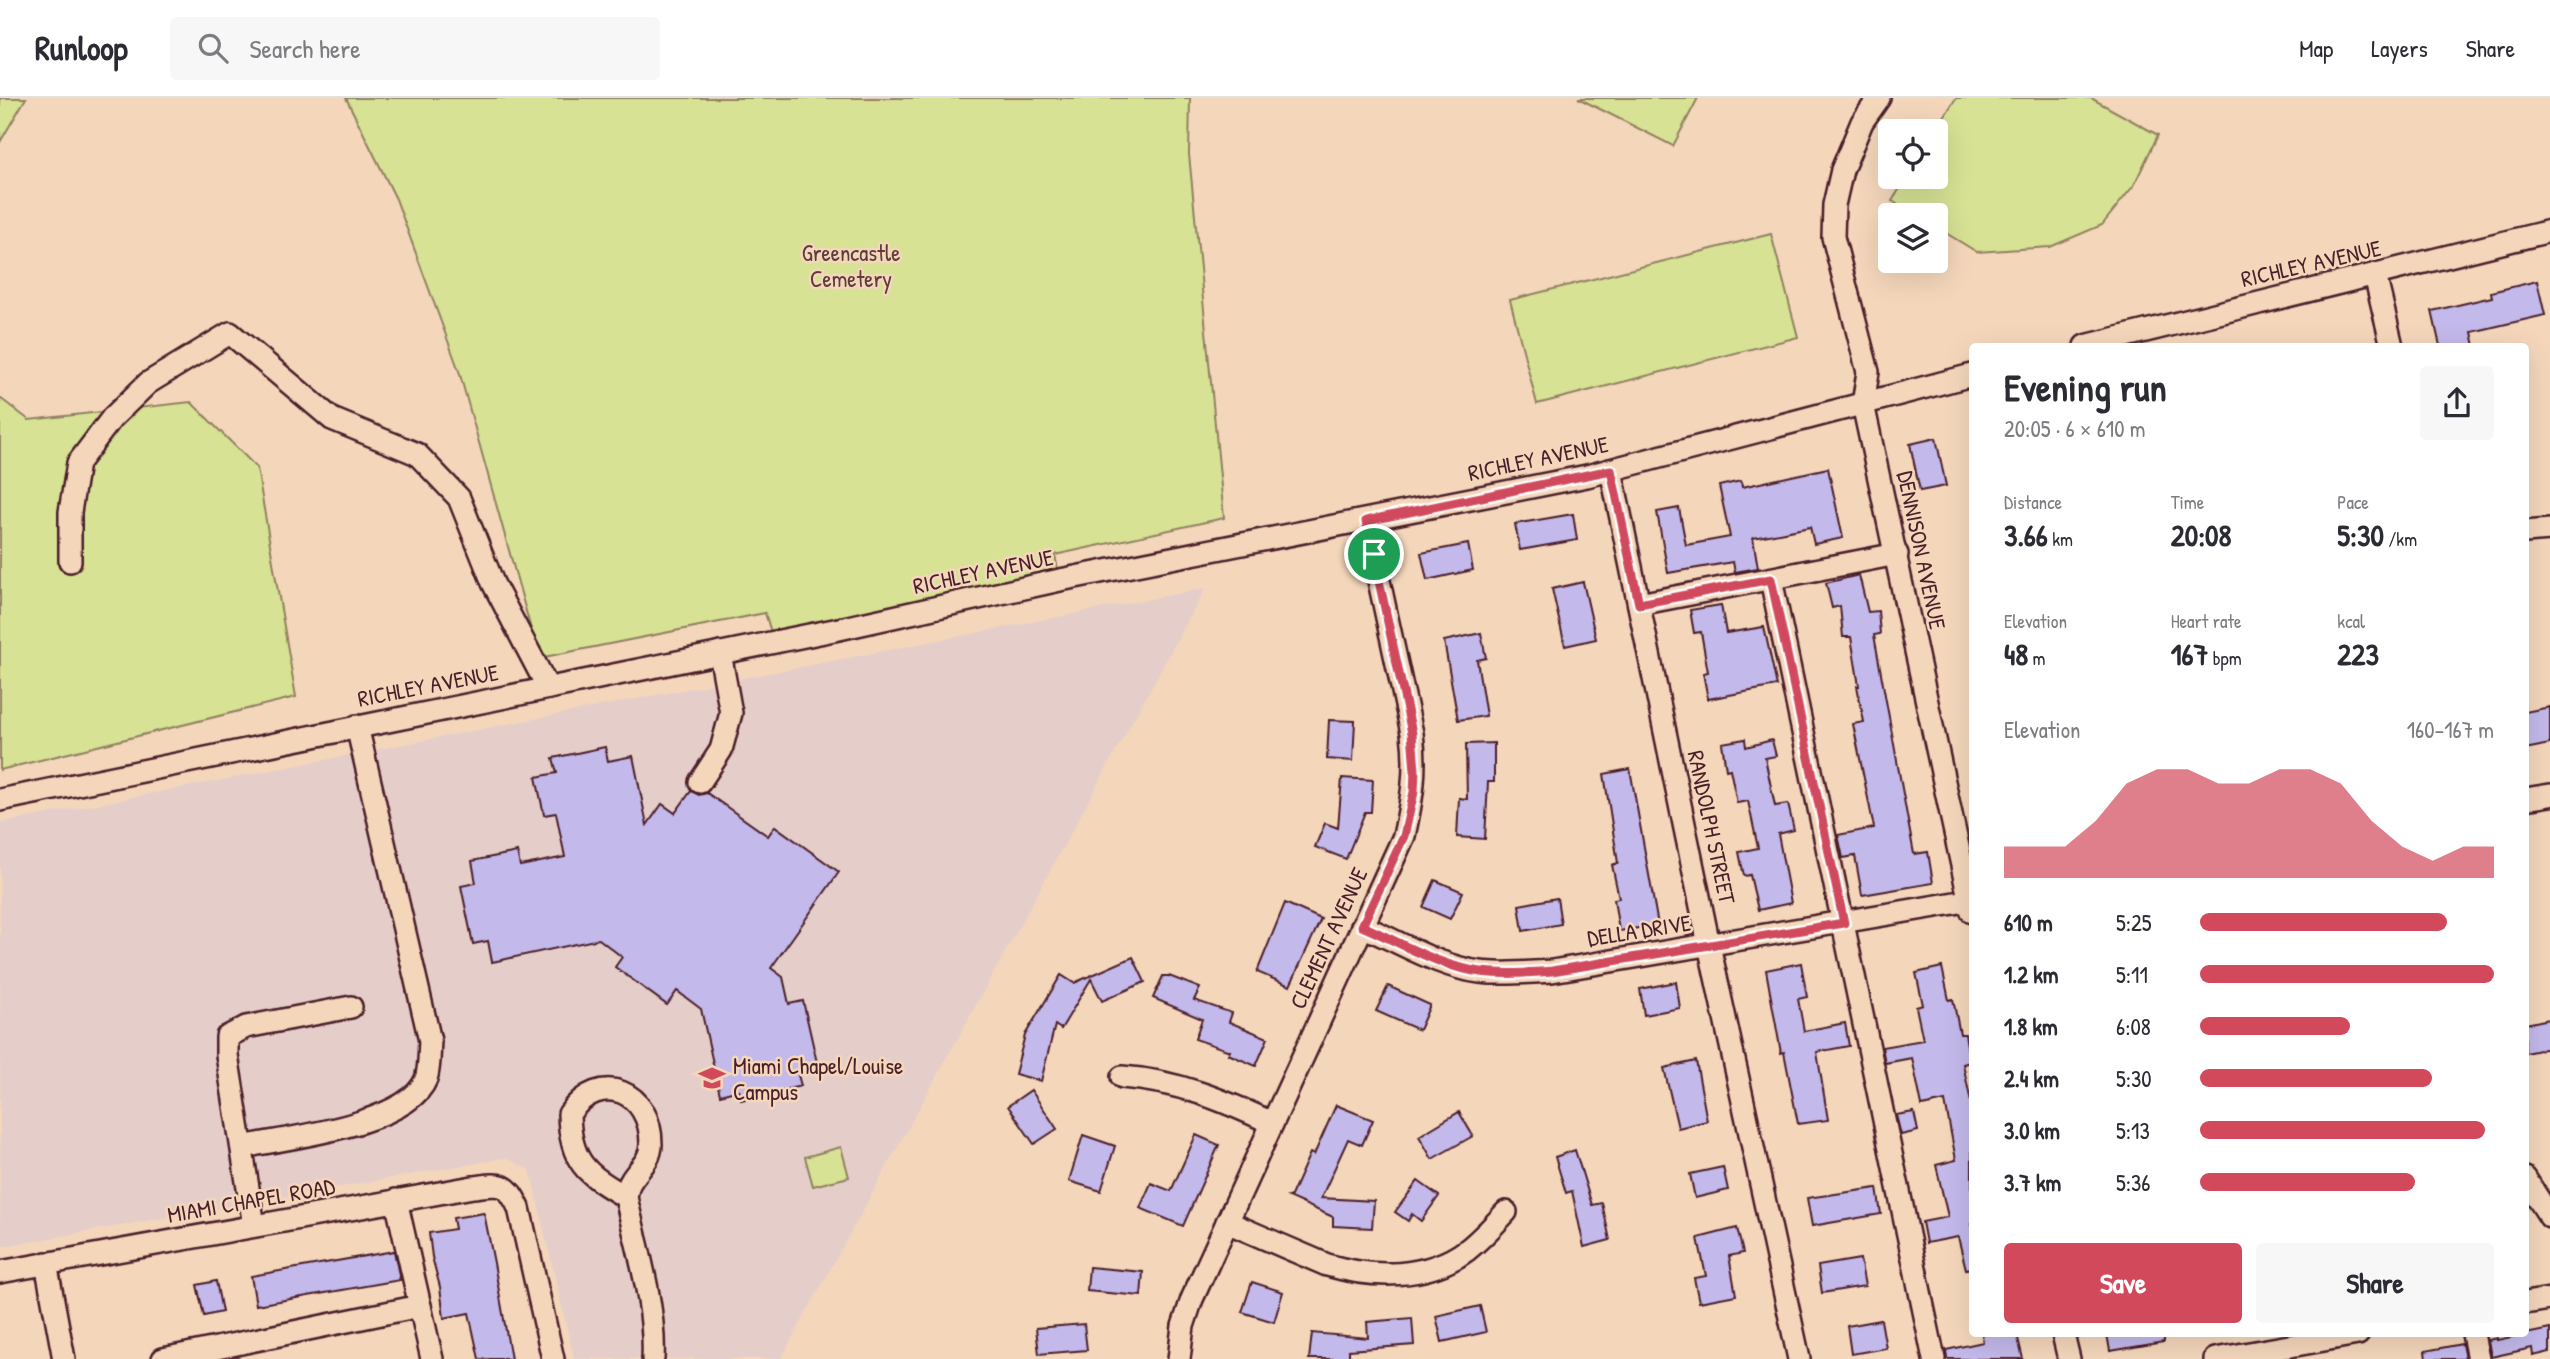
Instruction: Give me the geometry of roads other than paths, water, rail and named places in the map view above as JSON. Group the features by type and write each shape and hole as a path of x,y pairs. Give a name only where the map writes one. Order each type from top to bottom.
{"street":[{"name":"DENNISON AVENUE","path":"1879,98 1862,122 1842,170 1834,205 1833,237 1868,372 1863,404 1969,895"},
{"name":"RICHLEY AVENUE","path":"2098,343 2550,231"},
{"path":"2375,275 2391,343"},
{"path":"70,561 70,512 78,463 111,418 149,383 230,333 332,419 417,454 459,498 493,583 548,688"},
{"name":"RICHLEY AVENUE","path":"0,800 720,653 1060,580 1611,470 1969,377"},
{"name":"RANDOLPH STREET","path":"1611,470 1798,1359"},
{"name":"CLEMENT AVENUE","path":"1179,1359 1183,1326 1192,1299 1404,836 1414,792 1412,733 1366,521"},
{"path":"2529,532 2550,530"},
{"path":"1639,604 1897,554"},
{"path":"1771,579 1934,1359"},
{"path":"700,782 721,750 731,713 720,653"},
{"path":"242,1147 367,1122 410,1099 425,1080 430,1041 357,726"},
{"path":"2529,798 2550,794"},
{"name":"DELLA DRIVE","path":"1362,926 1447,963 1478,972 1507,974 1552,971 1969,904"},
{"path":"254,1226 227,1055 227,1037 246,1027 351,1007"},
{"path":"1122,1077 1170,1083 1218,1098 1272,1123"},
{"path":"626,1197 594,1175 579,1161 572,1149 569,1114 578,1101 595,1092 611,1089 626,1094 643,1108 649,1127 652,1146 645,1164 631,1182 626,1197 650,1312 653,1359"},
{"name":"MIAMI CHAPEL ROAD","path":"0,1272 473,1186 499,1184 511,1191 519,1208 553,1359"},
{"path":"2529,1184 2550,1217"},
{"path":"396,1200 432,1359"},
{"path":"1227,1222 1326,1265 1378,1275 1421,1270 1450,1261 1467,1250 1506,1212"},
{"path":"46,1263 64,1359"},
{"path":"2529,1302 2550,1299"},
{"path":"163,1359 420,1306"},
{"path":"2064,1337 2069,1359"},
{"path":"2215,1359 2331,1344 2350,1337"},
{"path":"2474,1337 2478,1359"}],"place":[{"name":"Miami Chapel/Louise Campus","path":"712,1078"}],"park label":[{"name":"Greencastle Cemetery","path":"851,265"}]}
